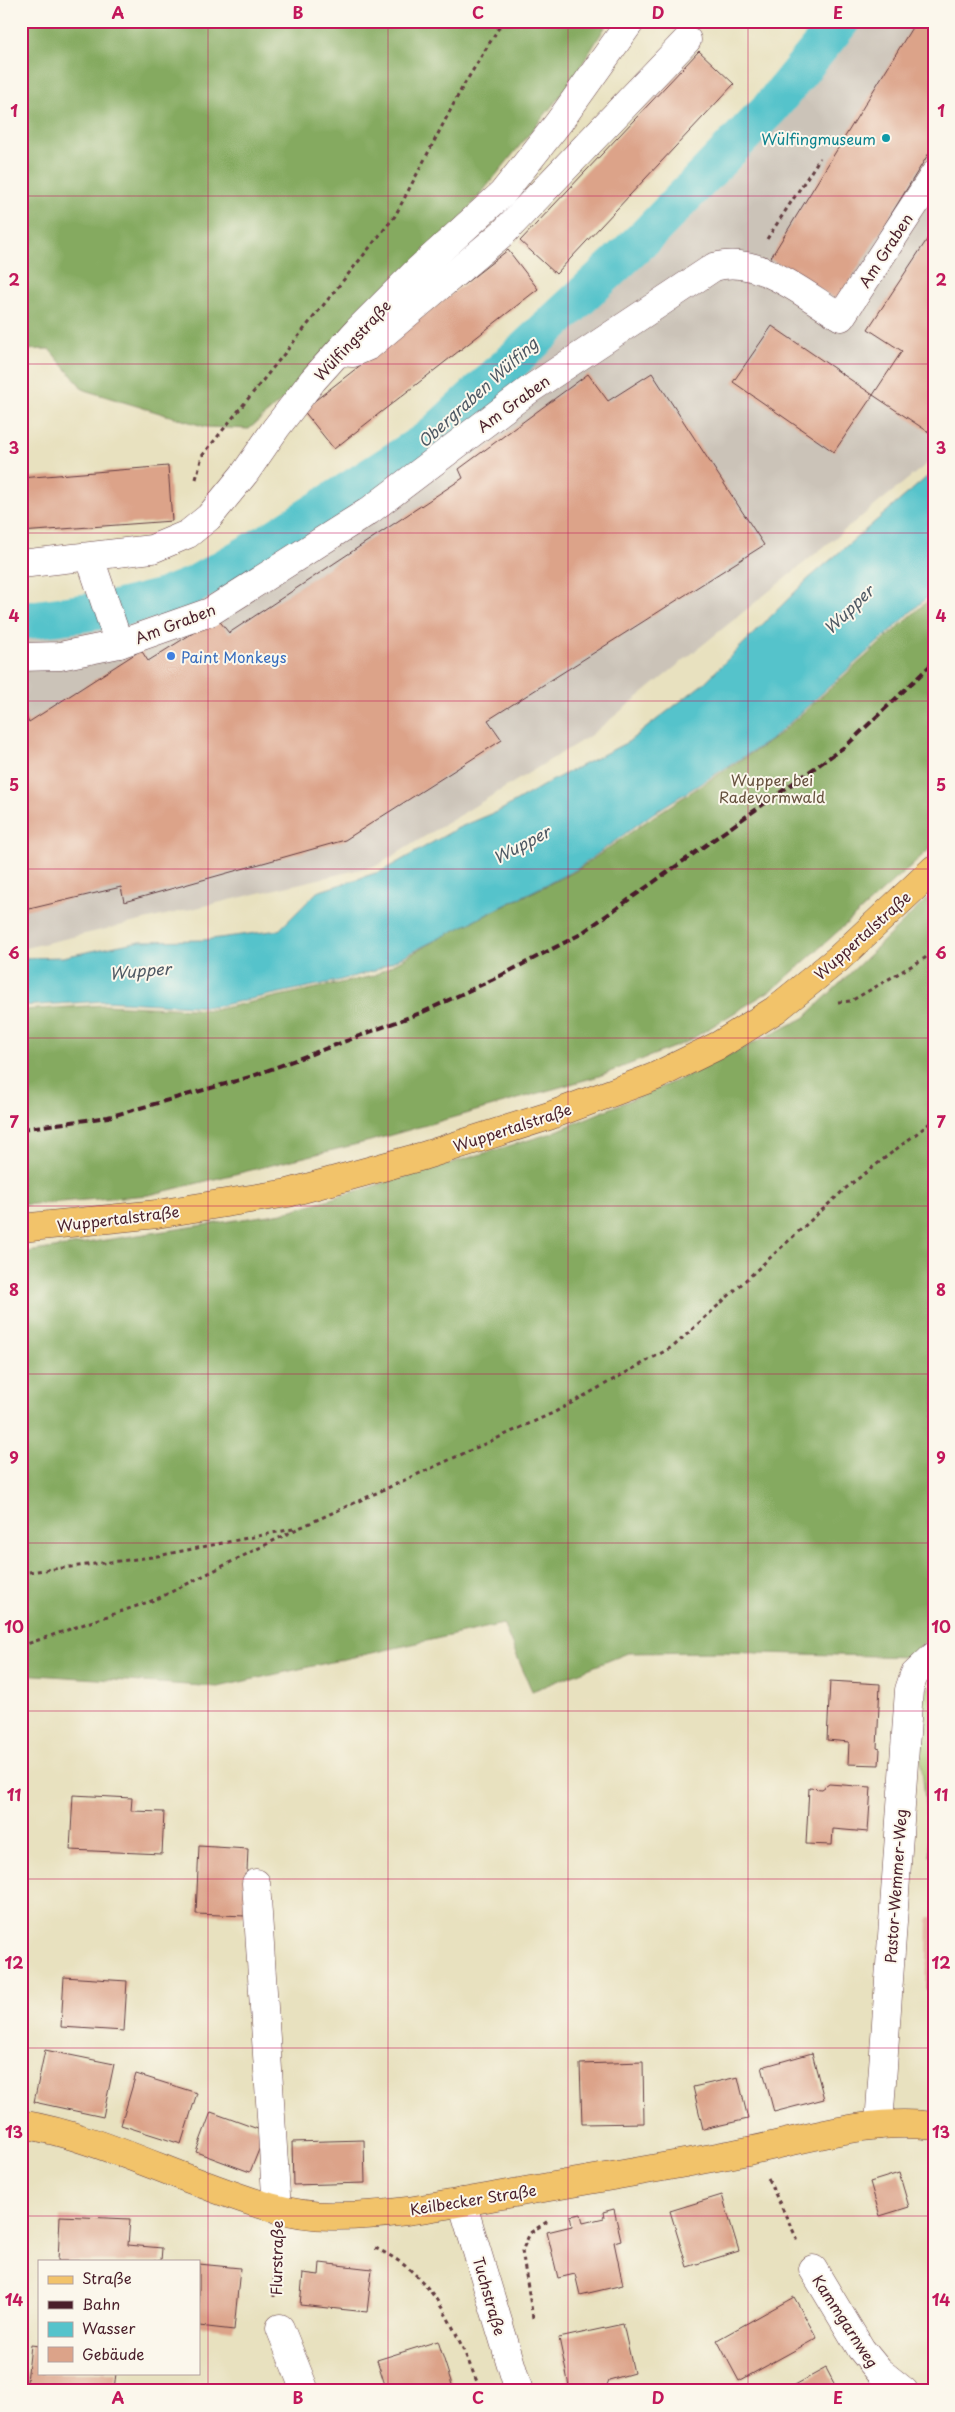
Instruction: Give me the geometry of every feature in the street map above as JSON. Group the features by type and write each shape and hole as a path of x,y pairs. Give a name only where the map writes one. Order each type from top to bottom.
{"main road":[{"name":"Wuppertalstraße","path":"21,1228 157,1214 288,1193 423,1156 549,1116 646,1080 720,1046 775,1010 838,959 934,869"},
{"name":"Keilbecker Straße","path":"21,2124 44,2128 107,2147 225,2193 277,2210 305,2215 339,2216 414,2210 462,2202 753,2150 879,2125 909,2123 934,2126"}],"street":[{"name":"Wülfingstraße","path":"21,564 90,558 152,549 188,534 209,516 245,473 297,401 339,352 418,270 502,194 559,122 631,21"},
{"path":"339,352 352,353 369,346 504,232 687,40"},
{"name":"Am Graben","path":"90,558 115,634 210,612 235,598 369,511 529,390 696,277 726,263 750,265 765,270 841,318 934,175"},
{"path":"21,657 60,656 115,634"},
{"name":"Pastor-Wemmer-Weg","path":"879,2125 908,1690 914,1674 934,1656"},
{"path":"256,1883 277,2210"},
{"name":"Tuchstraße","path":"462,2202 519,2391"},
{"name":"Kammgarnweg","path":"813,2269 861,2350 878,2371 904,2391"},
{"path":"280,2328 305,2391"}],"path":[{"path":"209,516 196,495 196,478 202,456 395,216 462,88 503,21"},
{"path":"750,265 820,158"},
{"path":"835,1002 851,1001 925,958 934,949"},
{"path":"21,1646 156,1598 299,1528 555,1412 674,1346 846,1188 934,1120"},
{"path":"21,1573 152,1557 299,1528"},
{"path":"753,2150 813,2269"},
{"name":"Flurstraße","path":"277,2210 273,2288 280,2328"},
{"path":"367,2245 394,2256 416,2273 428,2288 443,2308 481,2391"}],"shaded area":[{"path":"849,21 934,21 934,458 591,735 378,865 21,949 21,607 54,604 173,581 439,415 680,222"}],"green space":[{"path":"21,21 609,21 569,85 449,233 297,387 249,429 206,427 84,390 49,349 21,350"},
{"name":"Wupper bei Radevormwald","path":"934,595 934,845 776,987 687,1042 599,1076 370,1141 149,1195 21,1205 21,1010 104,1005 214,1010 373,976 443,936 576,871 654,816 775,738"},
{"path":"934,892 934,1630 912,1657 721,1652 628,1653 532,1691 503,1624 218,1687 21,1674 21,1253 282,1213 549,1134 678,1080 804,1018"},
{"path":"934,1682 934,1853 930,1855 916,1702"}],"water":[{"name":"Wupper","path":"934,471 934,591 772,739 652,814 577,869 374,971 337,981 213,1007 105,1001 21,1006 21,958 63,957 140,941 204,940 279,930 317,892 382,871 458,828 501,810 553,780 628,742 704,683 807,580"}],"building":[{"path":"916,21 934,21 934,145 838,300 770,259"},
{"path":"699,51 734,84 556,274 520,241"},
{"path":"934,229 934,428 930,433 873,395 902,351 868,329"},
{"path":"508,250 538,289 334,449 303,410"},
{"path":"772,326 873,395 834,452 733,382"},
{"path":"652,373 764,545 488,720 502,740 345,840 124,902 121,887 21,911 21,711 29,722 141,650 148,661 217,618 229,633 463,478 459,469 588,374 608,401"},
{"path":"168,466 172,521 21,532 21,478"},
{"path":"830,1681 880,1684 877,1748 880,1749 879,1765 848,1764 849,1742 827,1740"},
{"path":"829,1784 871,1787 868,1832 833,1829 832,1845 806,1844 809,1788 822,1789"},
{"path":"73,1795 132,1798 131,1811 164,1812 162,1854 70,1850"},
{"path":"934,1797 934,1814 928,1799"},
{"path":"199,1846 248,1849 245,1916 196,1914"},
{"path":"928,1917 934,1917 934,1990 926,1990"},
{"path":"64,1977 127,1981 124,2031 61,2027"},
{"path":"45,2050 114,2064 103,2117 34,2102"},
{"path":"812,2053 824,2099 774,2112 762,2067"},
{"path":"643,2062 644,2123 582,2124 580,2064"},
{"path":"136,2074 197,2093 181,2144 121,2125"},
{"path":"738,2077 748,2119 703,2129 693,2087"},
{"path":"211,2112 266,2132 250,2172 196,2152"},
{"path":"364,2140 365,2183 293,2185 292,2142"},
{"path":"899,2173 909,2207 880,2216 870,2182"},
{"path":"722,2195 739,2251 687,2267 670,2211"},
{"path":"614,2209 621,2240 614,2242 623,2285 580,2295 575,2274 558,2278 547,2232 572,2226 570,2216 581,2214 583,2223 604,2218 603,2212"},
{"path":"60,2216 130,2219 128,2245 162,2248 161,2260 58,2260"},
{"path":"320,2263 372,2269 367,2312 300,2305 303,2273 319,2275"},
{"path":"200,2264 240,2268 234,2330 200,2326"},
{"path":"794,2297 817,2338 739,2381 717,2340"},
{"path":"623,2324 634,2373 609,2380 605,2390 570,2391 559,2338"},
{"path":"438,2341 454,2391 387,2391 377,2360"},
{"path":"31,2345 38,2346 38,2374 116,2374 114,2391 26,2391"},
{"path":"826,2368 838,2391 784,2391"}],"waterway":[{"name":"Obergraben Wülfing","path":"21,621 120,608 161,598 194,585 272,540 429,439 645,237 771,107 841,21"}],"railway":[{"path":"21,1129 108,1117 250,1077 423,1012 496,978 579,935 847,745 934,662"}],"place":[{"name":"Wülfingmuseum","path":"886,138"},
{"name":"Paint Monkeys","path":"171,656"}]}
